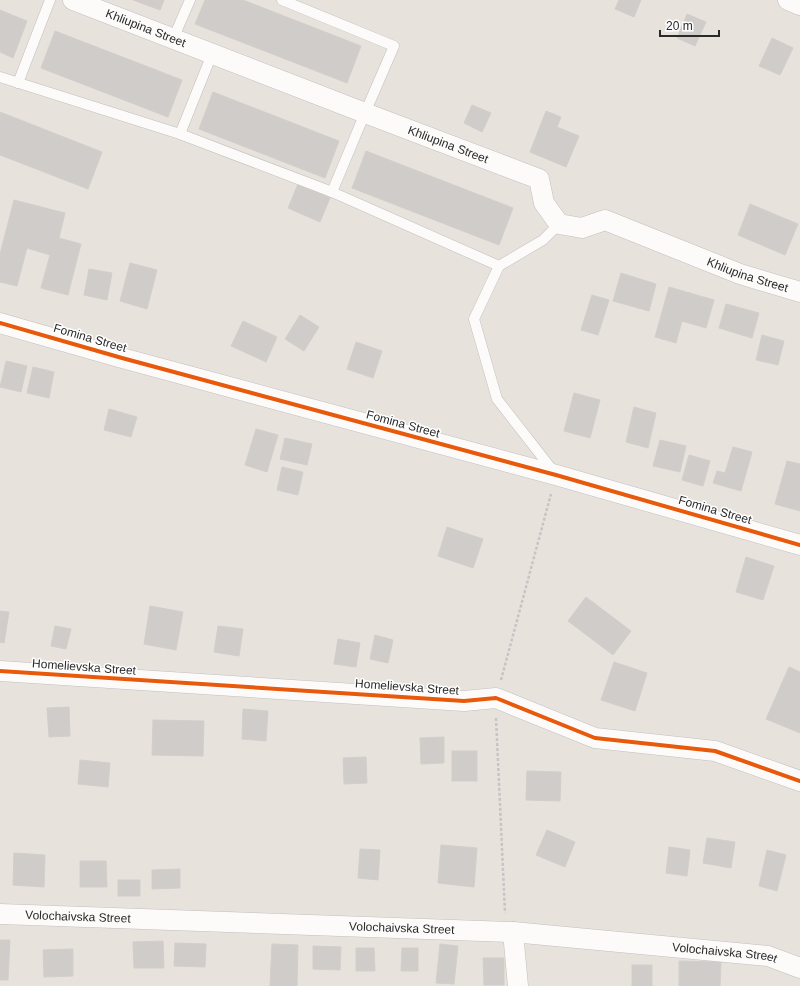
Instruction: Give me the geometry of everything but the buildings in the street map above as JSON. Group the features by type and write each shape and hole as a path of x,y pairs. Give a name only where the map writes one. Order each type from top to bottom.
{"street":[{"name":"Khliupina Street","path":"73,0 539,179 544,203 559,224 582,228 605,220 740,274 800,292"},
{"path":"788,0 800,5"},
{"name":"Fomina Street","path":"0,323 122,358 556,475 800,545"},
{"name":"Homelievska Street","path":"0,671 464,701 496,698 596,738 715,751 800,781"},
{"name":"Volochaivska Street","path":"0,914 509,932 768,956 800,968"},
{"path":"509,932 518,986"}],"lane":[{"path":"18,83 50,0"},
{"path":"173,39 190,0"},
{"path":"282,0 394,46 332,192"},
{"path":"180,134 212,54"},
{"path":"0,77 180,134 332,192 499,266"},
{"path":"556,475 497,399 474,319 499,266 543,240 559,224"}],"path":[{"path":"509,932 496,698 556,475"}],"cycle path":[{"path":"0,323 122,358 556,475 800,545"},
{"path":"0,671 464,701 496,698 595,738 715,751 800,781"}]}
